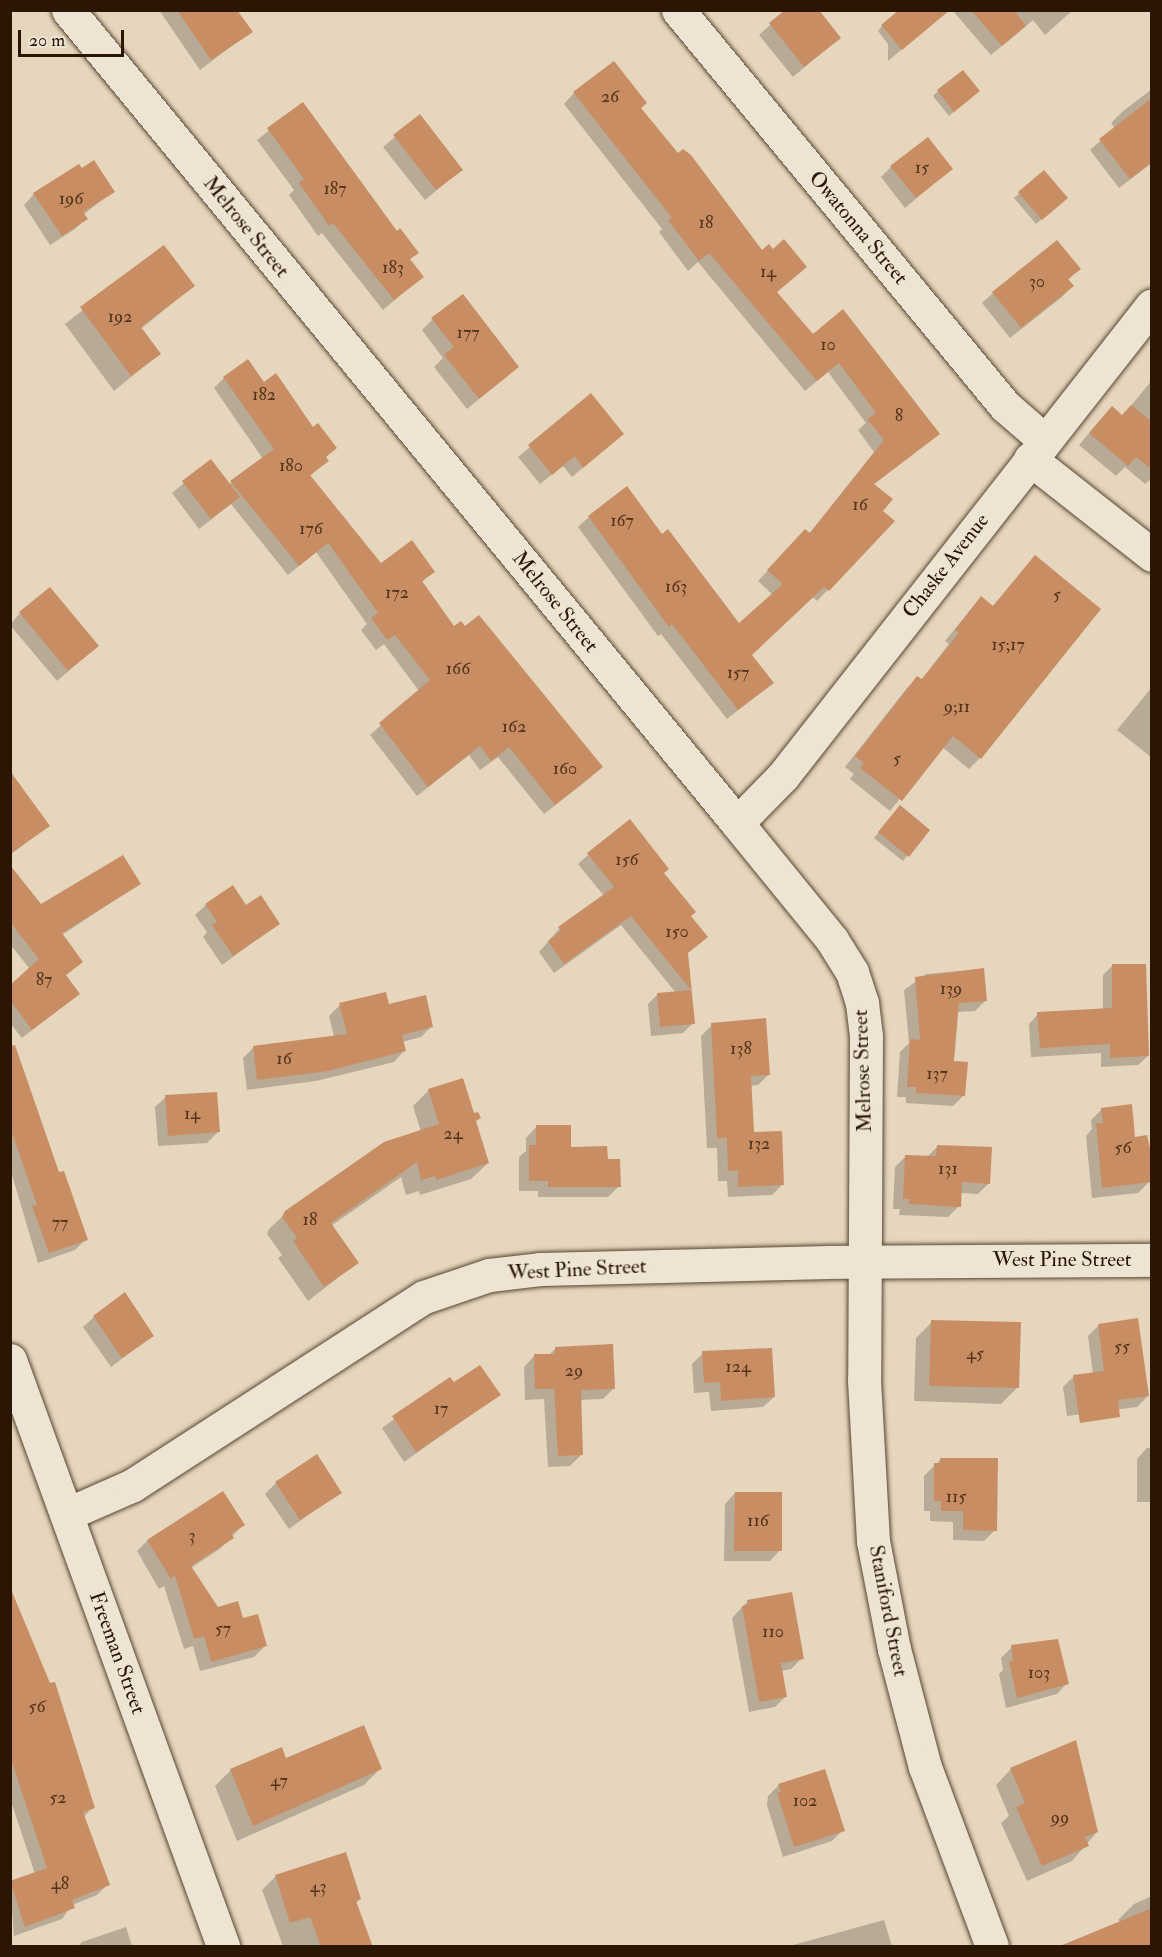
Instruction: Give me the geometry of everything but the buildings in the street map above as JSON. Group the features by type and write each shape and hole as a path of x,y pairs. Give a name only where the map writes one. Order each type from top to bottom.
{"street":[{"name":"Owatonna Street","path":"678,10 1005,406 1037,449 1152,555"},
{"name":"Melrose Street","path":"80,15 832,940 858,987 866,1036 864,1262"},
{"name":"Chaske Avenue","path":"737,823 783,776 1152,304"},
{"name":"West Pine Street","path":"67,1514 133,1485 402,1309 466,1281 540,1269 864,1262 1152,1260"},
{"name":"Staniford Street","path":"864,1262 867,1464 878,1575 929,1777 992,1947"},
{"name":"Freeman Street","path":"10,1360 223,1947"}]}
